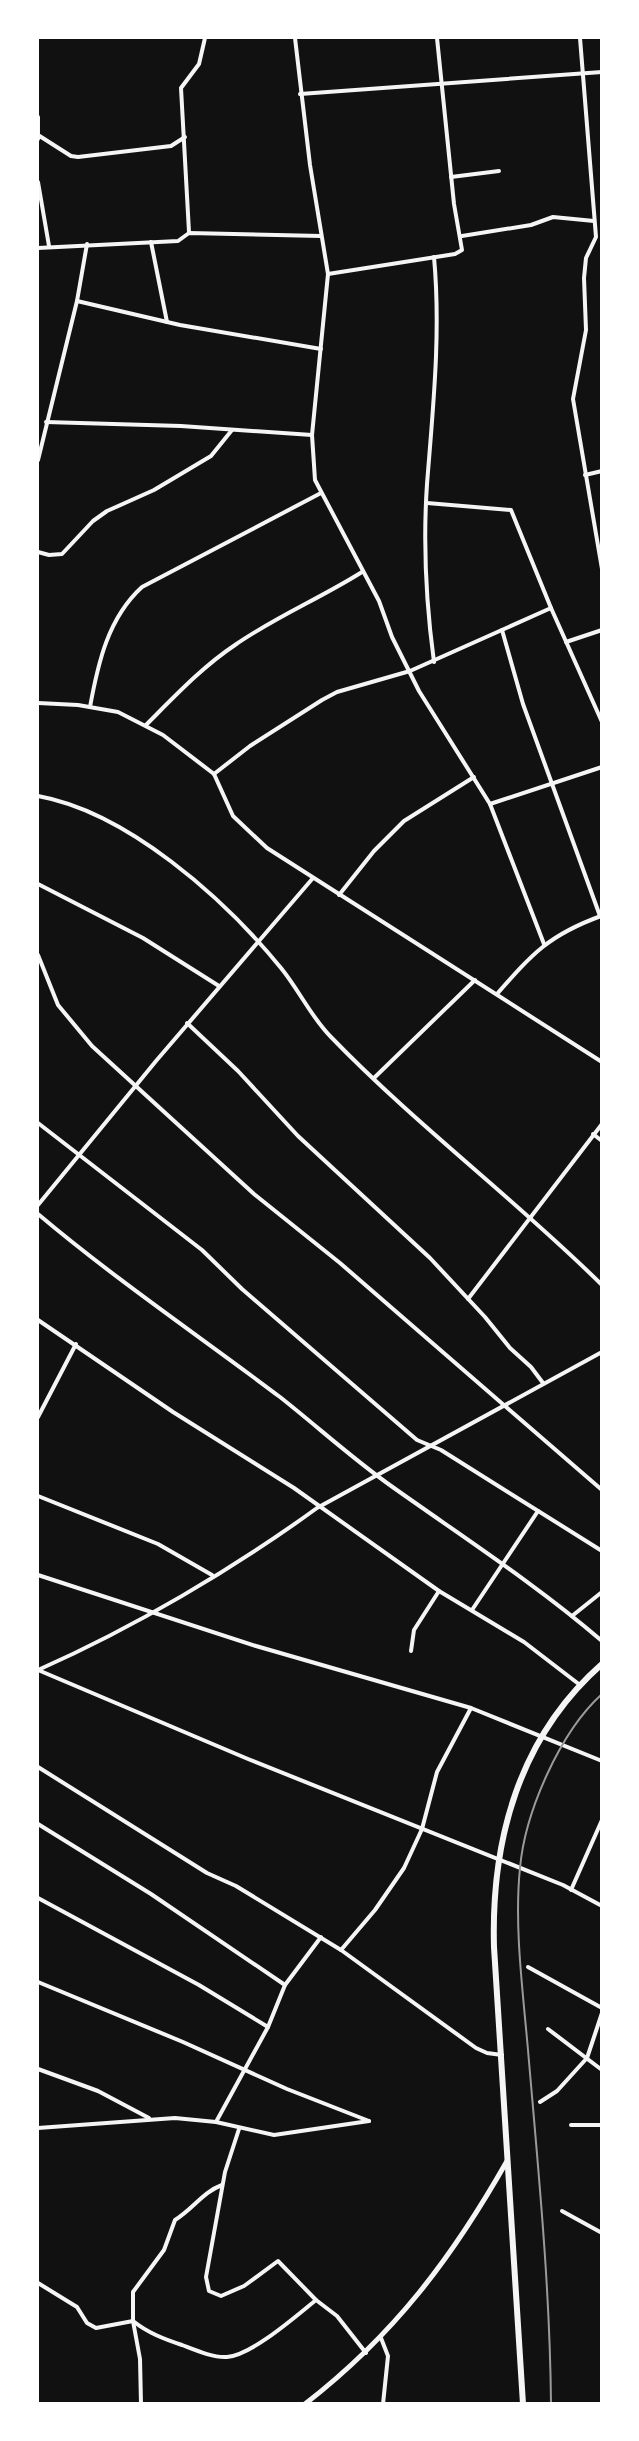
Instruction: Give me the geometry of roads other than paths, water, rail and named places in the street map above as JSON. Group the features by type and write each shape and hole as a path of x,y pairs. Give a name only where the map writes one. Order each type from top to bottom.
{"main road":[{"path":"524,2403 493,1910 497,1858 517,1788 542,1735 580,1684 602,1664"}],"street":[{"path":"38,248 182,240 189,232 186,137 181,88 198,64 205,38"},
{"path":"295,38 300,94 327,274 312,435 313,473 430,711 489,804 544,944"},
{"path":"327,274 461,251 462,236 451,177 437,38"},
{"path":"580,38 580,60 584,72 585,123 596,237 586,258 584,278 586,330 573,399 602,568"},
{"path":"300,94 602,72"},
{"path":"38,117 38,137 78,157 171,146 186,137"},
{"path":"451,177 500,171"},
{"path":"38,182 49,246"},
{"path":"462,236 531,225 554,217 594,221"},
{"path":"189,232 321,236"},
{"path":"151,242 167,322"},
{"path":"38,460 76,301 87,244"},
{"path":"434,257 437,332 427,503 426,598 434,662"},
{"path":"76,301 167,322 321,349"},
{"path":"46,422 312,435"},
{"path":"38,552 49,555 62,554 93,521 154,490 211,456 232,430"},
{"path":"585,475 602,471"},
{"path":"90,707 99,663 110,632 124,607 142,587 321,493"},
{"path":"427,503 511,510 551,608 602,722"},
{"path":"146,725 192,679 235,645 281,615 362,572"},
{"path":"214,774 260,739 337,692 434,662 551,608"},
{"path":"497,994 544,944 562,931 601,916 524,704 502,630"},
{"path":"566,642 602,630"},
{"path":"38,703 90,707 118,712 146,725 214,774 228,807 239,824 267,848 602,1062"},
{"path":"489,804 602,767"},
{"path":"339,895 374,851 404,821 474,777"},
{"path":"38,796 77,805 118,825 200,886 258,942 298,990 321,1026 374,1078 531,1218 602,1285"},
{"path":"38,1205 187,1023 313,878"},
{"path":"38,884 143,938 219,986"},
{"path":"38,956 64,1014 92,1046 254,1194 340,1263 602,1490"},
{"path":"374,1078 475,980"},
{"path":"187,1023 238,1071 298,1136 392,1221 468,1299 543,1383"},
{"path":"38,1124 202,1250 314,1352 417,1440 429,1445 602,1551"},
{"path":"468,1299 602,1124"},
{"path":"593,1134 602,1141"},
{"path":"38,1214 120,1280 281,1398 378,1476 572,1616 602,1641"},
{"path":"38,1320 173,1412 294,1488 439,1592 524,1642 580,1684"},
{"path":"38,1417 76,1344"},
{"path":"38,1669 152,1611 289,1530 319,1507 602,1352"},
{"path":"38,1496 158,1544 213,1575"},
{"path":"472,1611 538,1511"},
{"path":"38,1575 256,1646 471,1708 602,1761"},
{"path":"411,1651 414,1630 439,1592"},
{"path":"572,1616 602,1592"},
{"path":"38,1669 497,1858 602,1906"},
{"path":"341,1950 396,1884 422,1829 437,1772 471,1708"},
{"path":"38,1767 207,1873 321,1937 476,2048 487,2053 502,2055"},
{"path":"571,1890 602,1820"},
{"path":"38,1824 151,1894 285,1985"},
{"path":"38,1898 199,1985 268,2026"},
{"path":"216,2122 268,2026 285,1985 321,1937"},
{"path":"528,1967 602,2008"},
{"path":"38,1982 369,2121 274,2135 239,2129 216,2122 150,2118 38,2127"},
{"path":"540,2102 557,2091 587,2058 602,2013"},
{"path":"548,2029 602,2070"},
{"path":"38,2069 98,2091 150,2118"},
{"path":"571,2125 602,2125"},
{"path":"239,2129 223,2184 206,2277 209,2291 221,2296 244,2286 278,2261 316,2300 337,2316 366,2353"},
{"path":"305,2403 381,2338 457,2245 507,2161"},
{"path":"141,2403 140,2360 133,2321 134,2288 164,2250 175,2220 186,2214 208,2191 223,2184"},
{"path":"562,2211 602,2233"},
{"path":"38,2283 77,2307 87,2323 96,2328 133,2321 146,2331 162,2338 203,2352 227,2357 279,2330 316,2300"},
{"path":"381,2338 388,2356 383,2403"}],"railway":[{"path":"551,2404 543,2227 520,1959 518,1890 523,1846 537,1798 547,1774 572,1729 602,1694"}]}
